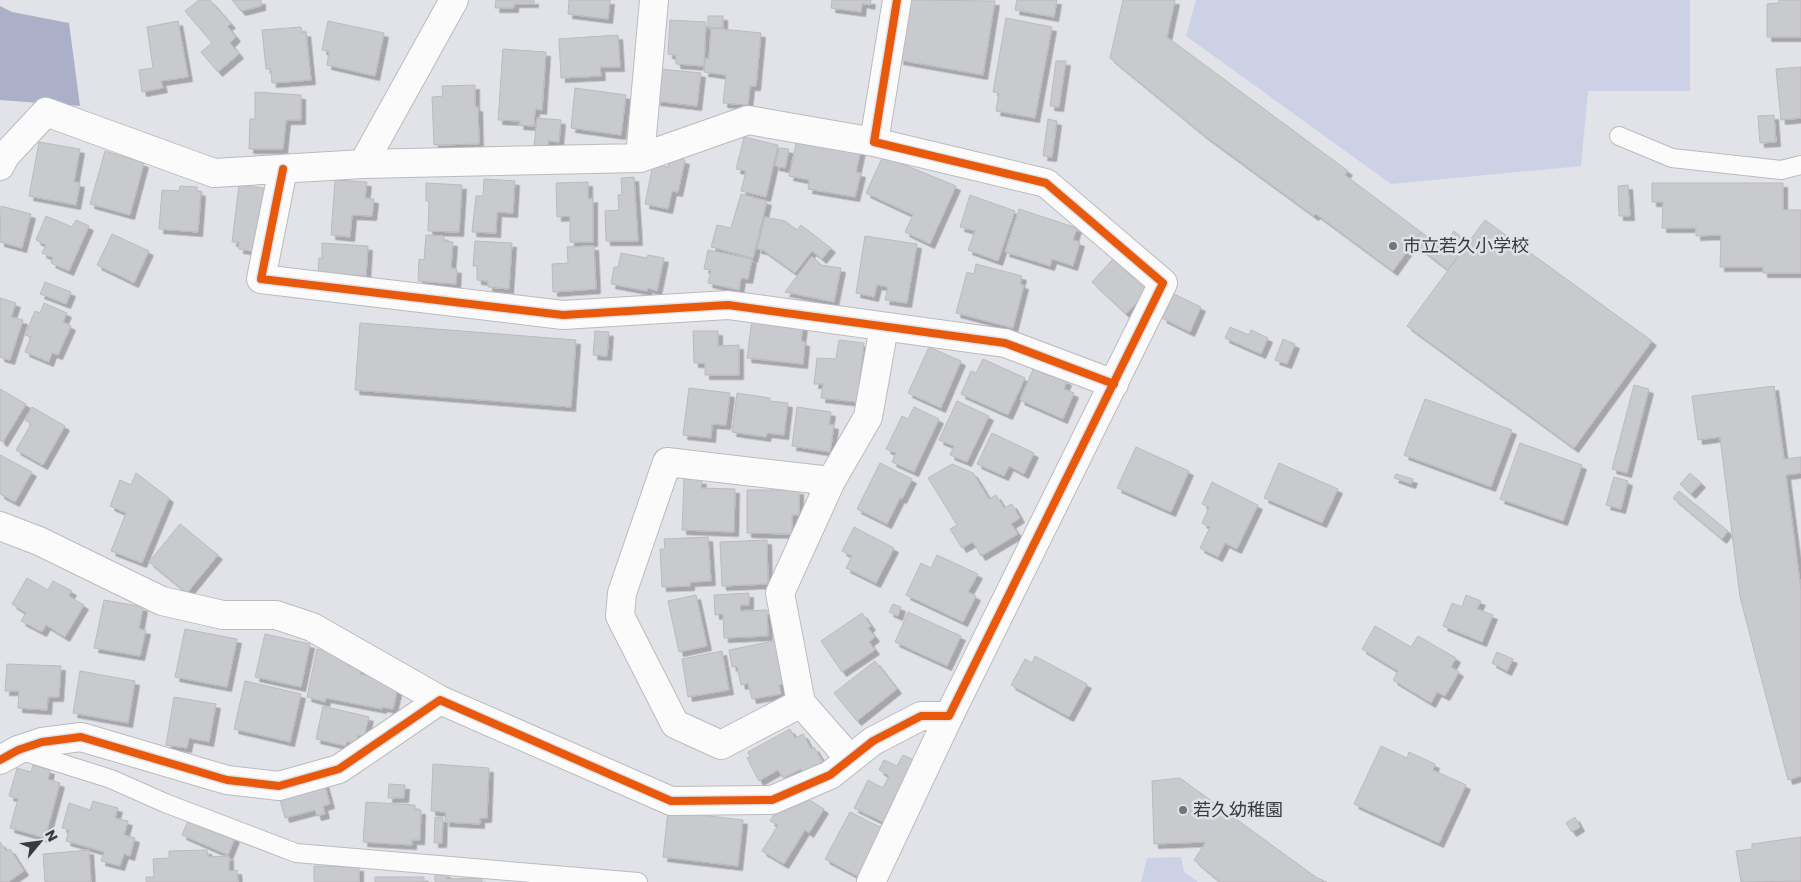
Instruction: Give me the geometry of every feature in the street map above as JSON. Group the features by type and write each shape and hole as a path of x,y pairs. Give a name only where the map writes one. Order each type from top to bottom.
{"street":[{"path":"363,164 454,0"},
{"path":"640,158 654,0"},
{"path":"874,142 897,0"},
{"path":"0,166 5,156 46,112 214,173 363,164 640,158 748,120 874,142 1046,183 1163,284 950,716 871,882"},
{"path":"283,168 261,279 563,315 728,305 1004,343 1114,384"},
{"path":"850,759 801,703 780,593 831,481 868,417 884,327"},
{"path":"801,703 721,745 675,724 620,616 622,593 667,462 831,481"},
{"path":"0,526 39,541 162,601 223,615 276,615 312,627 440,700 671,801 772,800 830,775 873,741 921,716 950,716"},
{"path":"9,755 42,742 81,737 227,780 279,786 339,769 440,700"}],"lane":[{"path":"1619,136 1672,158 1781,170 1801,165"},
{"path":"9,755 111,779 165,803 296,853 638,882"}],"shaded area":[{"path":"1196,0 1690,0 1690,91 1588,91 1581,166 1391,184 1186,36"},
{"path":"0,6 12,12 69,23 80,106 0,100"},
{"path":"1181,857 1184,872 1198,882 1141,882 1147,858"}],"building":[{"path":"199,0 210,0 231,24 227,26 236,37 230,43 239,54 218,72 201,52 212,43 185,11"},
{"path":"232,0 261,0 261,6 241,11"},
{"path":"496,0 534,0 534,3 514,3 514,8 495,8"},
{"path":"569,0 610,0 608,19 568,14"},
{"path":"832,0 871,0 870,5 862,3 861,12 831,8"},
{"path":"910,0 995,1 983,75 899,60"},
{"path":"1017,0 1057,0 1054,17 1015,10"},
{"path":"1123,0 1175,0 1167,37 1348,171 1345,175 1421,232 1393,271 1205,136 1110,58"},
{"path":"1779,0 1801,0 1801,37 1767,37 1767,4 1779,3"},
{"path":"708,16 723,16 723,28 708,28"},
{"path":"1006,18 1052,27 1035,118 996,111 999,93 993,92"},
{"path":"670,20 706,22 704,66 676,64 676,55 668,54"},
{"path":"178,21 188,77 161,81 163,88 142,92 139,70 153,68 147,27"},
{"path":"328,21 384,33 375,76 327,65 329,51 322,50"},
{"path":"301,27 302,33 306,32 311,80 272,83 271,69 266,69 262,30"},
{"path":"711,28 761,33 756,86 750,86 748,105 723,103 726,75 704,72 705,58 709,59"},
{"path":"618,35 620,67 600,67 601,76 561,78 559,39"},
{"path":"503,49 546,52 542,110 535,109 534,126 519,125 520,121 498,120"},
{"path":"1056,61 1066,61 1059,107 1050,106"},
{"path":"1801,67 1801,118 1781,120 1776,69"},
{"path":"660,69 701,73 697,106 656,101"},
{"path":"475,85 475,107 478,107 479,144 434,145 432,97 443,96 442,86"},
{"path":"575,88 626,95 621,135 571,128"},
{"path":"255,92 301,95 301,120 286,120 283,149 249,149 250,119 255,119"},
{"path":"1774,115 1776,142 1760,143 1758,116"},
{"path":"537,118 561,120 559,142 548,141 548,147 534,146"},
{"path":"1048,119 1057,121 1052,157 1043,156"},
{"path":"798,135 861,149 856,172 861,173 855,197 808,189 809,180 789,176"},
{"path":"744,137 778,145 766,197 741,191 746,171 736,169"},
{"path":"39,142 80,149 74,182 80,183 76,205 29,196"},
{"path":"779,148 789,149 785,168 775,166"},
{"path":"105,151 144,163 130,215 90,204"},
{"path":"883,156 956,186 930,244 905,232 913,215 866,193"},
{"path":"671,157 685,160 678,192 672,191 668,209 645,204 653,164 668,167"},
{"path":"634,177 638,241 606,241 605,211 619,210 618,195 622,195 621,178"},
{"path":"484,179 515,181 513,213 497,212 496,233 472,232 476,196 483,196"},
{"path":"335,180 367,182 365,198 374,199 372,216 352,215 350,237 331,235"},
{"path":"588,182 588,199 593,198 593,242 570,242 570,216 557,217 556,183"},
{"path":"426,183 462,185 459,232 428,231 429,201 426,201"},
{"path":"1652,183 1783,183 1783,210 1801,210 1801,273 1763,273 1763,267 1720,267 1721,235 1696,236 1696,228 1662,228 1663,202 1652,202"},
{"path":"239,185 271,189 264,253 239,249 239,242 232,242"},
{"path":"1628,185 1630,216 1619,216 1618,186"},
{"path":"180,186 197,187 197,191 201,192 198,232 159,229 162,190 179,191"},
{"path":"741,194 767,201 753,258 711,247 717,225 731,228"},
{"path":"970,195 1015,211 998,261 968,250 975,231 960,227"},
{"path":"1,206 31,214 22,248 0,242"},
{"path":"1019,209 1077,228 1073,240 1080,242 1073,266 1052,259 1050,266 1005,252"},
{"path":"46,216 72,227 76,220 89,226 69,271 51,263 53,258 42,253 46,245 36,240"},
{"path":"765,217 785,221 797,230 801,225 831,248 822,259 812,251 795,273 763,250 757,249"},
{"path":"1485,220 1652,341 1574,448 1407,326"},
{"path":"1454,231 1468,243 1448,270 1413,243 1421,232 1442,248"},
{"path":"112,234 149,251 134,283 97,265"},
{"path":"426,235 444,236 444,241 453,242 451,268 457,269 456,284 418,281 419,259 424,260"},
{"path":"865,236 917,244 907,303 885,300 888,287 877,285 874,297 856,293"},
{"path":"475,241 512,243 509,289 488,287 488,281 477,280 477,266 473,266"},
{"path":"322,243 368,246 366,276 318,273 319,258 322,258"},
{"path":"594,246 596,289 553,292 552,264 568,263 567,247"},
{"path":"708,250 752,259 748,279 741,278 739,290 708,283 711,270 704,269"},
{"path":"621,253 647,258 648,255 664,258 657,291 648,288 647,291 611,284 614,267 618,267"},
{"path":"812,256 821,265 841,268 834,302 785,292"},
{"path":"1113,259 1147,291 1126,314 1092,282"},
{"path":"976,264 1022,276 1020,284 1024,285 1013,328 956,313 967,272 974,274"},
{"path":"45,282 71,292 66,304 40,294"},
{"path":"1174,294 1201,307 1190,332 1162,318"},
{"path":"0,298 16,303 11,317 23,320 10,360 0,357"},
{"path":"44,303 67,313 63,322 71,326 58,355 52,353 49,362 25,352 31,337 25,335 35,311 40,313"},
{"path":"752,319 803,325 801,341 805,342 803,364 747,358"},
{"path":"360,323 576,340 571,407 355,390"},
{"path":"1230,327 1249,335 1251,330 1268,338 1261,354 1225,338"},
{"path":"595,331 609,332 607,356 593,355"},
{"path":"693,331 718,331 718,346 739,345 739,375 705,375 705,363 694,363"},
{"path":"1283,339 1295,344 1287,364 1275,360"},
{"path":"839,340 864,343 857,402 821,398 823,384 814,384 817,358 836,359"},
{"path":"929,347 961,361 941,408 908,393"},
{"path":"983,359 1025,378 1008,415 961,394 971,371 976,373"},
{"path":"1034,367 1067,381 1064,389 1074,393 1063,419 1020,400"},
{"path":"1634,385 1649,389 1627,473 1612,469"},
{"path":"1774,386 1784,459 1801,457 1801,473 1786,475 1801,590 1801,776 1788,780 1740,597 1720,437 1698,440 1692,396"},
{"path":"689,388 730,393 726,425 712,424 711,438 683,435"},
{"path":"0,389 26,404 3,442 0,440"},
{"path":"737,393 770,398 770,401 788,403 784,435 767,433 766,437 732,432"},
{"path":"1425,399 1512,430 1491,487 1404,455"},
{"path":"957,401 989,416 967,462 950,455 954,446 939,440"},
{"path":"32,407 65,426 43,465 16,450 31,424 25,420"},
{"path":"797,407 831,412 829,424 834,425 830,452 792,446"},
{"path":"914,407 939,419 914,472 892,462 896,453 886,449 902,416 908,419"},
{"path":"992,433 1034,453 1024,474 1009,466 1004,476 977,464"},
{"path":"1520,443 1582,465 1563,521 1500,499"},
{"path":"1136,447 1189,471 1171,512 1117,488"},
{"path":"0,455 32,472 15,502 0,494"},
{"path":"880,463 912,479 887,524 857,509"},
{"path":"1279,463 1338,489 1322,523 1264,498"},
{"path":"952,464 973,473 989,499 996,495 1004,508 1012,504 1020,518 1011,524 1018,534 981,556 973,542 962,548 950,529 957,525 928,478"},
{"path":"136,473 169,498 142,563 111,551 126,513 110,506 120,480 131,485"},
{"path":"1690,473 1701,483 1691,494 1680,484"},
{"path":"1396,474 1413,479 1411,484 1394,478"},
{"path":"1614,477 1628,481 1621,509 1606,505"},
{"path":"684,479 702,480 701,488 735,489 734,532 682,530"},
{"path":"1212,482 1258,505 1237,549 1225,543 1218,557 1200,548 1210,527 1202,523 1209,507 1202,504"},
{"path":"747,490 799,490 799,515 792,515 792,534 747,533"},
{"path":"1679,491 1728,531 1722,539 1673,498"},
{"path":"180,524 218,555 187,593 149,562"},
{"path":"854,527 894,548 876,583 846,568 852,556 842,551"},
{"path":"708,537 711,581 690,582 690,586 662,587 660,549 665,549 664,539"},
{"path":"767,540 768,584 722,586 720,542"},
{"path":"937,555 978,574 968,592 976,596 963,622 906,595 921,563 931,568"},
{"path":"27,578 48,590 53,581 72,591 69,596 84,605 65,637 46,625 42,632 21,621 26,613 12,604"},
{"path":"749,593 749,605 740,605 740,611 767,610 768,636 724,638 723,614 715,615 714,595"},
{"path":"696,595 707,646 679,652 668,601"},
{"path":"1466,595 1481,601 1477,609 1493,615 1482,642 1443,626 1452,603 1462,607"},
{"path":"104,600 143,607 139,629 146,630 140,656 94,648"},
{"path":"893,604 901,607 898,616 889,612"},
{"path":"908,612 961,636 947,666 895,642"},
{"path":"862,613 871,626 868,628 875,637 869,642 875,650 842,672 821,641"},
{"path":"1375,626 1411,647 1418,636 1456,658 1451,667 1459,672 1445,696 1437,692 1431,703 1393,680 1398,671 1362,649"},
{"path":"185,629 237,639 227,687 175,677"},
{"path":"265,634 310,644 301,687 255,677"},
{"path":"779,640 788,683 779,685 781,694 752,699 748,683 741,685 737,666 732,667 729,650"},
{"path":"317,649 349,656 347,665 361,669 360,674 391,681 398,687 393,709 382,707 382,709 326,698 325,702 307,697"},
{"path":"722,651 729,690 688,697 682,659"},
{"path":"1497,652 1513,659 1507,671 1492,663"},
{"path":"1035,656 1087,684 1069,717 1011,685 1025,659 1032,663"},
{"path":"875,661 897,689 857,721 834,693"},
{"path":"7,664 61,666 59,697 48,697 47,710 18,708 19,691 5,691"},
{"path":"80,671 135,681 128,723 73,713"},
{"path":"245,681 301,694 290,742 234,729"},
{"path":"174,697 216,704 209,742 189,738 187,748 166,745"},
{"path":"323,706 369,717 364,736 358,735 355,744 347,741 346,746 316,739"},
{"path":"790,729 795,738 803,734 811,749 814,747 823,762 802,772 801,769 783,778 778,770 759,781 747,758 750,757 748,752"},
{"path":"1381,746 1407,758 1409,752 1435,764 1433,770 1466,785 1439,843 1354,804"},
{"path":"903,755 921,763 889,825 854,808 868,780 883,788 889,776 879,770 884,760 897,766"},
{"path":"433,764 489,768 487,818 480,818 480,824 445,822 446,812 431,811"},
{"path":"33,765 50,770 48,779 60,783 45,838 10,828 18,799 9,796 17,768 31,772"},
{"path":"323,778 330,804 323,806 325,814 317,816 315,810 285,818 279,796"},
{"path":"1180,778 1317,878 1327,882 1220,882 1194,860 1206,842 1154,844 1152,781"},
{"path":"389,784 405,785 404,798 388,798"},
{"path":"805,797 824,809 809,833 805,830 784,864 762,851 778,825 770,821 778,808 785,812 791,803 798,807"},
{"path":"93,801 118,808 115,818 128,821 124,835 135,838 130,856 124,854 120,866 101,861 104,852 66,841 69,830 62,828 69,803 90,810"},
{"path":"366,802 415,805 415,810 421,810 420,840 412,840 412,845 363,842"},
{"path":"668,811 743,820 738,866 663,857"},
{"path":"850,812 884,829 859,877 825,859"},
{"path":"435,817 443,818 442,843 434,843"},
{"path":"1575,817 1580,827 1572,832 1566,823"},
{"path":"189,819 235,838 228,855 182,835"},
{"path":"1801,837 1801,881 1741,882 1736,851 1752,849 1752,844"},
{"path":"0,842 6,851 10,849 24,871 8,882 0,882"},
{"path":"89,850 91,882 45,882 43,854"},
{"path":"207,850 208,857 229,856 229,871 237,870 238,882 146,882 146,877 154,877 153,859 169,858 169,851"},
{"path":"314,866 359,867 359,882 314,882"},
{"path":"435,873 446,873 446,879 482,878 482,882 435,882"},
{"path":"375,877 424,877 424,882 375,882"}],"cycle path":[{"path":"0,760 18,750 42,742 81,737 227,780 279,786 339,769 440,700 671,801 772,800 830,775 873,741 921,716 949,716 1163,283 1046,183 874,142 897,0"},
{"path":"283,169 261,279 563,315 728,305 1005,343 1114,384"}],"place":[{"name":"市立若久小学校","path":"1393,246"},
{"name":"若久幼稚園","path":"1183,810"}]}
